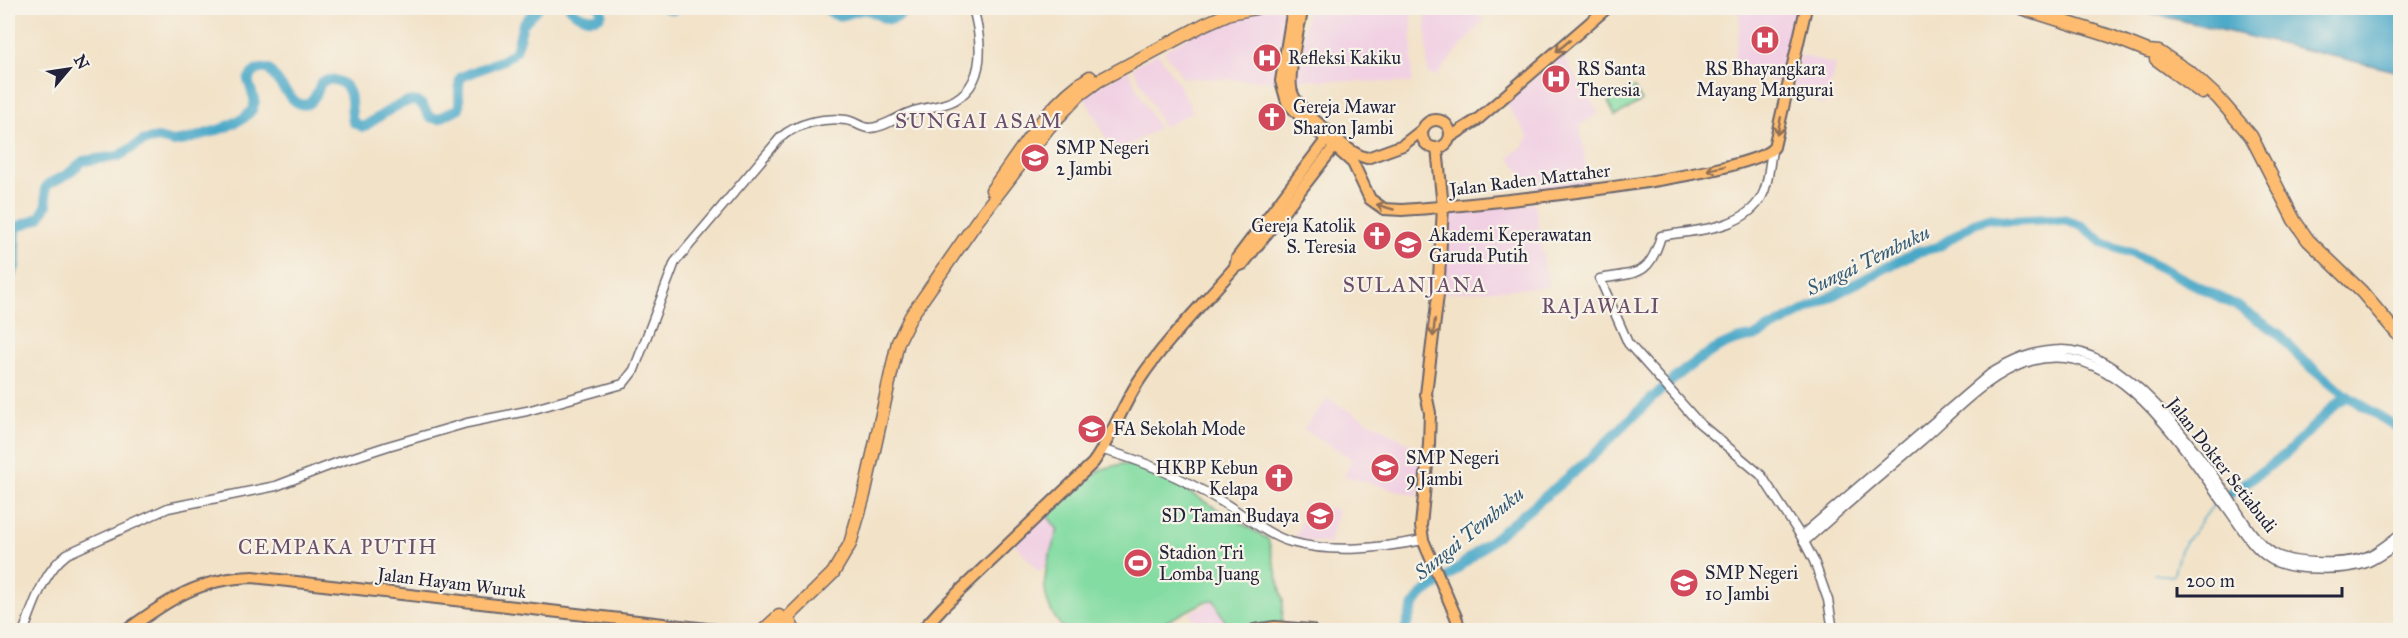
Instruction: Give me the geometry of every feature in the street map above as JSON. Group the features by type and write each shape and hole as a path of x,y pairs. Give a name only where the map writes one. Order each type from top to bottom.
{"highway":[{"path":"764,630 827,570 839,552 854,512 876,400 890,351 890,340 919,293 984,200 1041,123 1072,89 1100,71 1224,8"},
{"path":"775,630 832,573 850,544 864,495 898,342 924,296 977,221 1049,127 1087,88 1205,24 1230,13 1256,8"},
{"path":"2021,8 2058,18 2148,51 2155,59 2216,101 2246,141 2274,190 2288,223 2303,244 2360,295 2400,337"},
{"path":"2360,295 2400,347"},
{"path":"788,618 794,630"}],"main road":[{"name":"Jalan Raden Mattaher","path":"1293,8 1281,81 1285,97 1291,107 1330,143 1356,160 1366,192 1377,206 1402,210 1536,198 1648,182 1738,163 1772,151"},
{"path":"1304,8 1295,43 1291,92 1298,103 1356,160 1380,155 1402,145 1430,121 1436,119 1447,124 1453,122 1467,125"},
{"path":"1437,148 1477,120 1607,8"},
{"path":"1772,151 1806,8"},
{"path":"1447,124 1450,137"},
{"path":"1422,130 1425,143 1437,148"},
{"path":"922,630 1093,463 1103,450 1140,380 1167,344 1234,267 1237,258 1285,202 1330,143"},
{"path":"1437,148 1443,207 1438,295 1426,394 1430,413 1429,444 1421,512 1423,540 1460,630"},
{"name":"Jalan Hayam Wuruk","path":"127,630 161,605 187,590 225,579 253,577 716,630"},
{"name":"Jalan Hayam Wuruk","path":"137,630 164,610 189,596 225,585 254,583 657,630"},
{"path":"1254,630 1275,627 1311,630"}],"street":[{"path":"24,630 50,571 58,561 67,554 168,508 276,486 388,446 467,423 527,411 623,384 634,370 675,262 782,137 792,128 806,123 848,120 865,128 874,127 911,112 954,101 972,84 976,74 981,47 974,12"},
{"path":"1772,151 1762,195 1746,215 1731,222 1660,236 1654,259 1648,265 1624,275 1600,279 1628,343 1698,422 1761,476 1803,539 1814,561 1828,600 1831,630"},
{"name":"Jalan Dokter Setiabudi","path":"1803,539 1990,374 2024,356 2071,351 2090,356 2128,380 2162,410 2187,440 2260,547 2280,564 2358,566 2375,559 2400,542"},
{"name":"Jalan Dokter Setiabudi","path":"1803,539 1993,379 2015,367 2046,358 2080,360 2110,374 2157,415 2224,497"},
{"path":"1103,450 1150,464 1211,495 1277,536 1292,542 1357,549 1423,540"},
{"name":"Jalan Dokter Setiabudi","path":"2304,564 2370,555 2400,534"}],"shaded area":[{"path":"1308,8 1412,10 1412,83 1296,79"},
{"path":"1425,8 1469,8 1484,20 1436,76 1428,74"},
{"name":"RS Bhayangkara Mayang Mangurai","path":"1738,8 1802,8 1782,83 1732,69 1740,23"},
{"path":"1287,9 1275,81 1183,78 1164,51 1205,27 1247,11"},
{"path":"1158,53 1178,83 1193,112 1163,127 1133,67"},
{"name":"RS Bhayangkara Mayang Mangurai","path":"1801,55 1835,65 1825,105 1816,103 1817,97 1791,91"},
{"path":"1563,56 1599,113 1580,125 1589,187 1550,192 1532,187 1509,157 1522,147 1529,137 1504,101"},
{"path":"1128,70 1158,129 1114,153 1083,95"},
{"path":"1535,203 1548,287 1442,293 1448,213"},
{"name":"SMP Negeri 9 Jambi","path":"1328,399 1423,451 1418,496 1344,476 1352,459 1303,429"},
{"path":"1304,502 1338,510 1329,544 1295,538 1303,517"},
{"path":"1046,514 1058,530 1045,567 1039,572 1015,544"},
{"path":"1214,600 1229,629 1200,630 1190,613"}],"green space":[{"path":"1634,88 1642,101 1615,116 1608,102"},
{"name":"Stadion Tri Lomba Juang","path":"1122,464 1150,469 1268,539 1283,599 1282,623 1229,629 1214,600 1206,601 1150,630 1065,630 1055,618 1046,594 1046,569 1058,530 1046,514 1102,469"}],"water":[{"path":"2128,8 2400,8 2400,72"}],"waterway":[{"name":"SUNGAI ASAM","path":"8,278 15,267 17,227 39,218 47,205 45,189 48,184 68,174 83,161 119,156 143,141 158,138 173,142 186,140 224,128 244,118 252,110 255,101 248,80 257,71 269,70 288,94 301,104 308,103 315,96 321,82 326,80 340,82 350,95 353,122 363,127 400,104 415,101 421,104 429,117 438,119 459,108 461,77 503,60 516,51 523,24 538,8"},
{"path":"570,8 587,18 599,17 602,13 600,8"},
{"path":"666,8 673,10 676,8"},
{"path":"826,8 831,13 841,16 865,10 890,19 895,19 907,8"},
{"name":"Sungai Tembuku","path":"1405,630 1414,604 1422,595 1444,580 1571,475 1688,367 1711,352 1733,341 1754,337 1914,253 1938,247 1974,223 1989,218 2009,221 2050,219 2082,226 2105,244 2134,254 2239,307 2279,334 2299,357 2347,396 2400,429"},
{"path":"2230,494 2286,454 2347,396"},
{"path":"2154,574 2173,576 2180,550 2211,508 2219,501"}],"place":[{"name":"RS Bhayangkara Mayang Mangurai","path":"1765,40"},
{"name":"Refleksi Kakiku","path":"1267,58"},
{"name":"RS Santa Theresia","path":"1556,79"},
{"name":"Gereja Mawar Sharon Jambi","path":"1272,117"},
{"name":"SMP Negeri 2 Jambi","path":"1035,158"},
{"name":"Gereja Katolik S. Teresia","path":"1377,236"},
{"name":"Akademi Keperawatan Garuda Putih","path":"1408,245"},
{"name":"FA Sekolah Mode","path":"1092,429"},
{"name":"SMP Negeri 9 Jambi","path":"1385,468"},
{"name":"HKBP Kebun Kelapa","path":"1279,478"},
{"name":"SD Taman Budaya","path":"1320,516"},
{"name":"Stadion Tri Lomba Juang","path":"1138,563"},
{"name":"SMP Negeri 10 Jambi","path":"1684,583"}],"district":[{"name":"SUNGAI ASAM","path":"979,121"},
{"name":"SULANJANA","path":"1415,285"},
{"name":"RAJAWALI","path":"1601,306"},
{"name":"CEMPAKA PUTIH","path":"338,547"}]}
